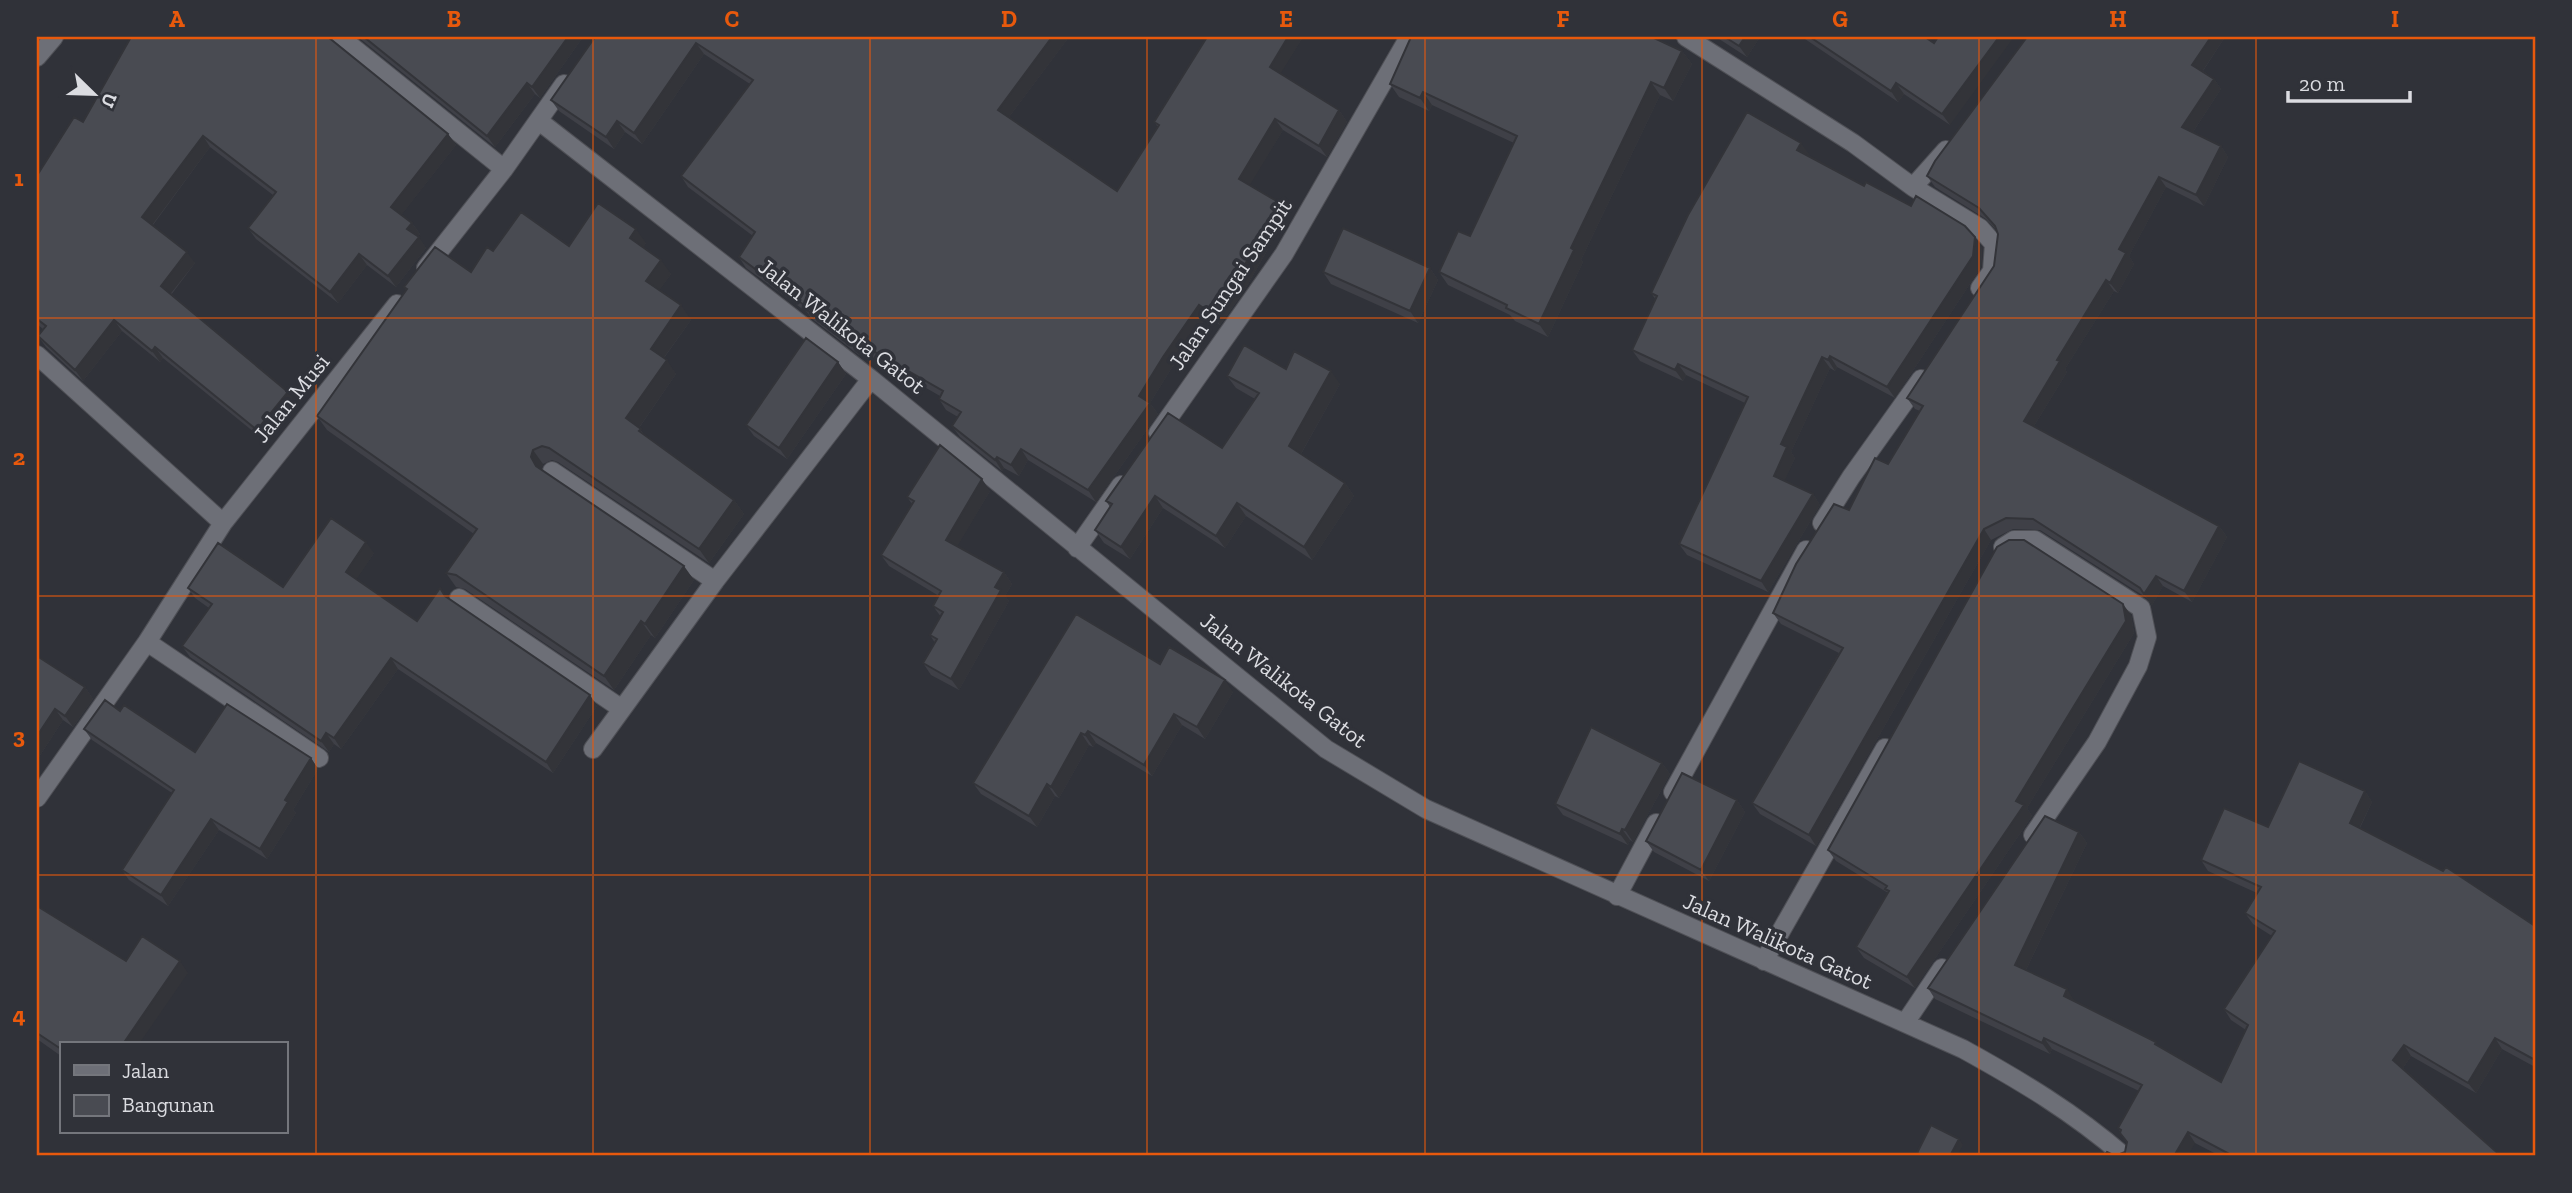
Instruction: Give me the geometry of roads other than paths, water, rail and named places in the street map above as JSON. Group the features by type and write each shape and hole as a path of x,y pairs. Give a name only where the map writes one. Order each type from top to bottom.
{"street":[{"path":"37,57 54,37"},
{"path":"340,37 504,170"},
{"name":"Jalan Sungai Sampit","path":"1149,446 1284,254 1409,37"},
{"path":"1686,37 1853,143 1913,187 1980,228 1994,244 1992,271 1970,304"},
{"name":"Jalan Musi","path":"37,798 147,642 223,523 504,170 575,68"},
{"name":"Jalan Walikota Gatot","path":"539,121 871,379 1326,749 1426,810 1963,1049 2033,1087 2124,1156"},
{"path":"1913,187 1953,140"},
{"path":"37,355 223,523"},
{"path":"1617,896 1794,569 1851,477 1927,370"},
{"path":"593,749 715,582 871,379"},
{"path":"1077,548 1133,469"},
{"path":"552,471 715,582"},
{"path":"1990,562 1997,550 2014,540 2035,540 2141,608 2147,637 2138,666 2097,741 2020,854"},
{"path":"459,598 622,709"},
{"path":"147,642 318,758"},
{"path":"1764,961 1894,732"},
{"path":"1905,1023 1951,956"}]}
